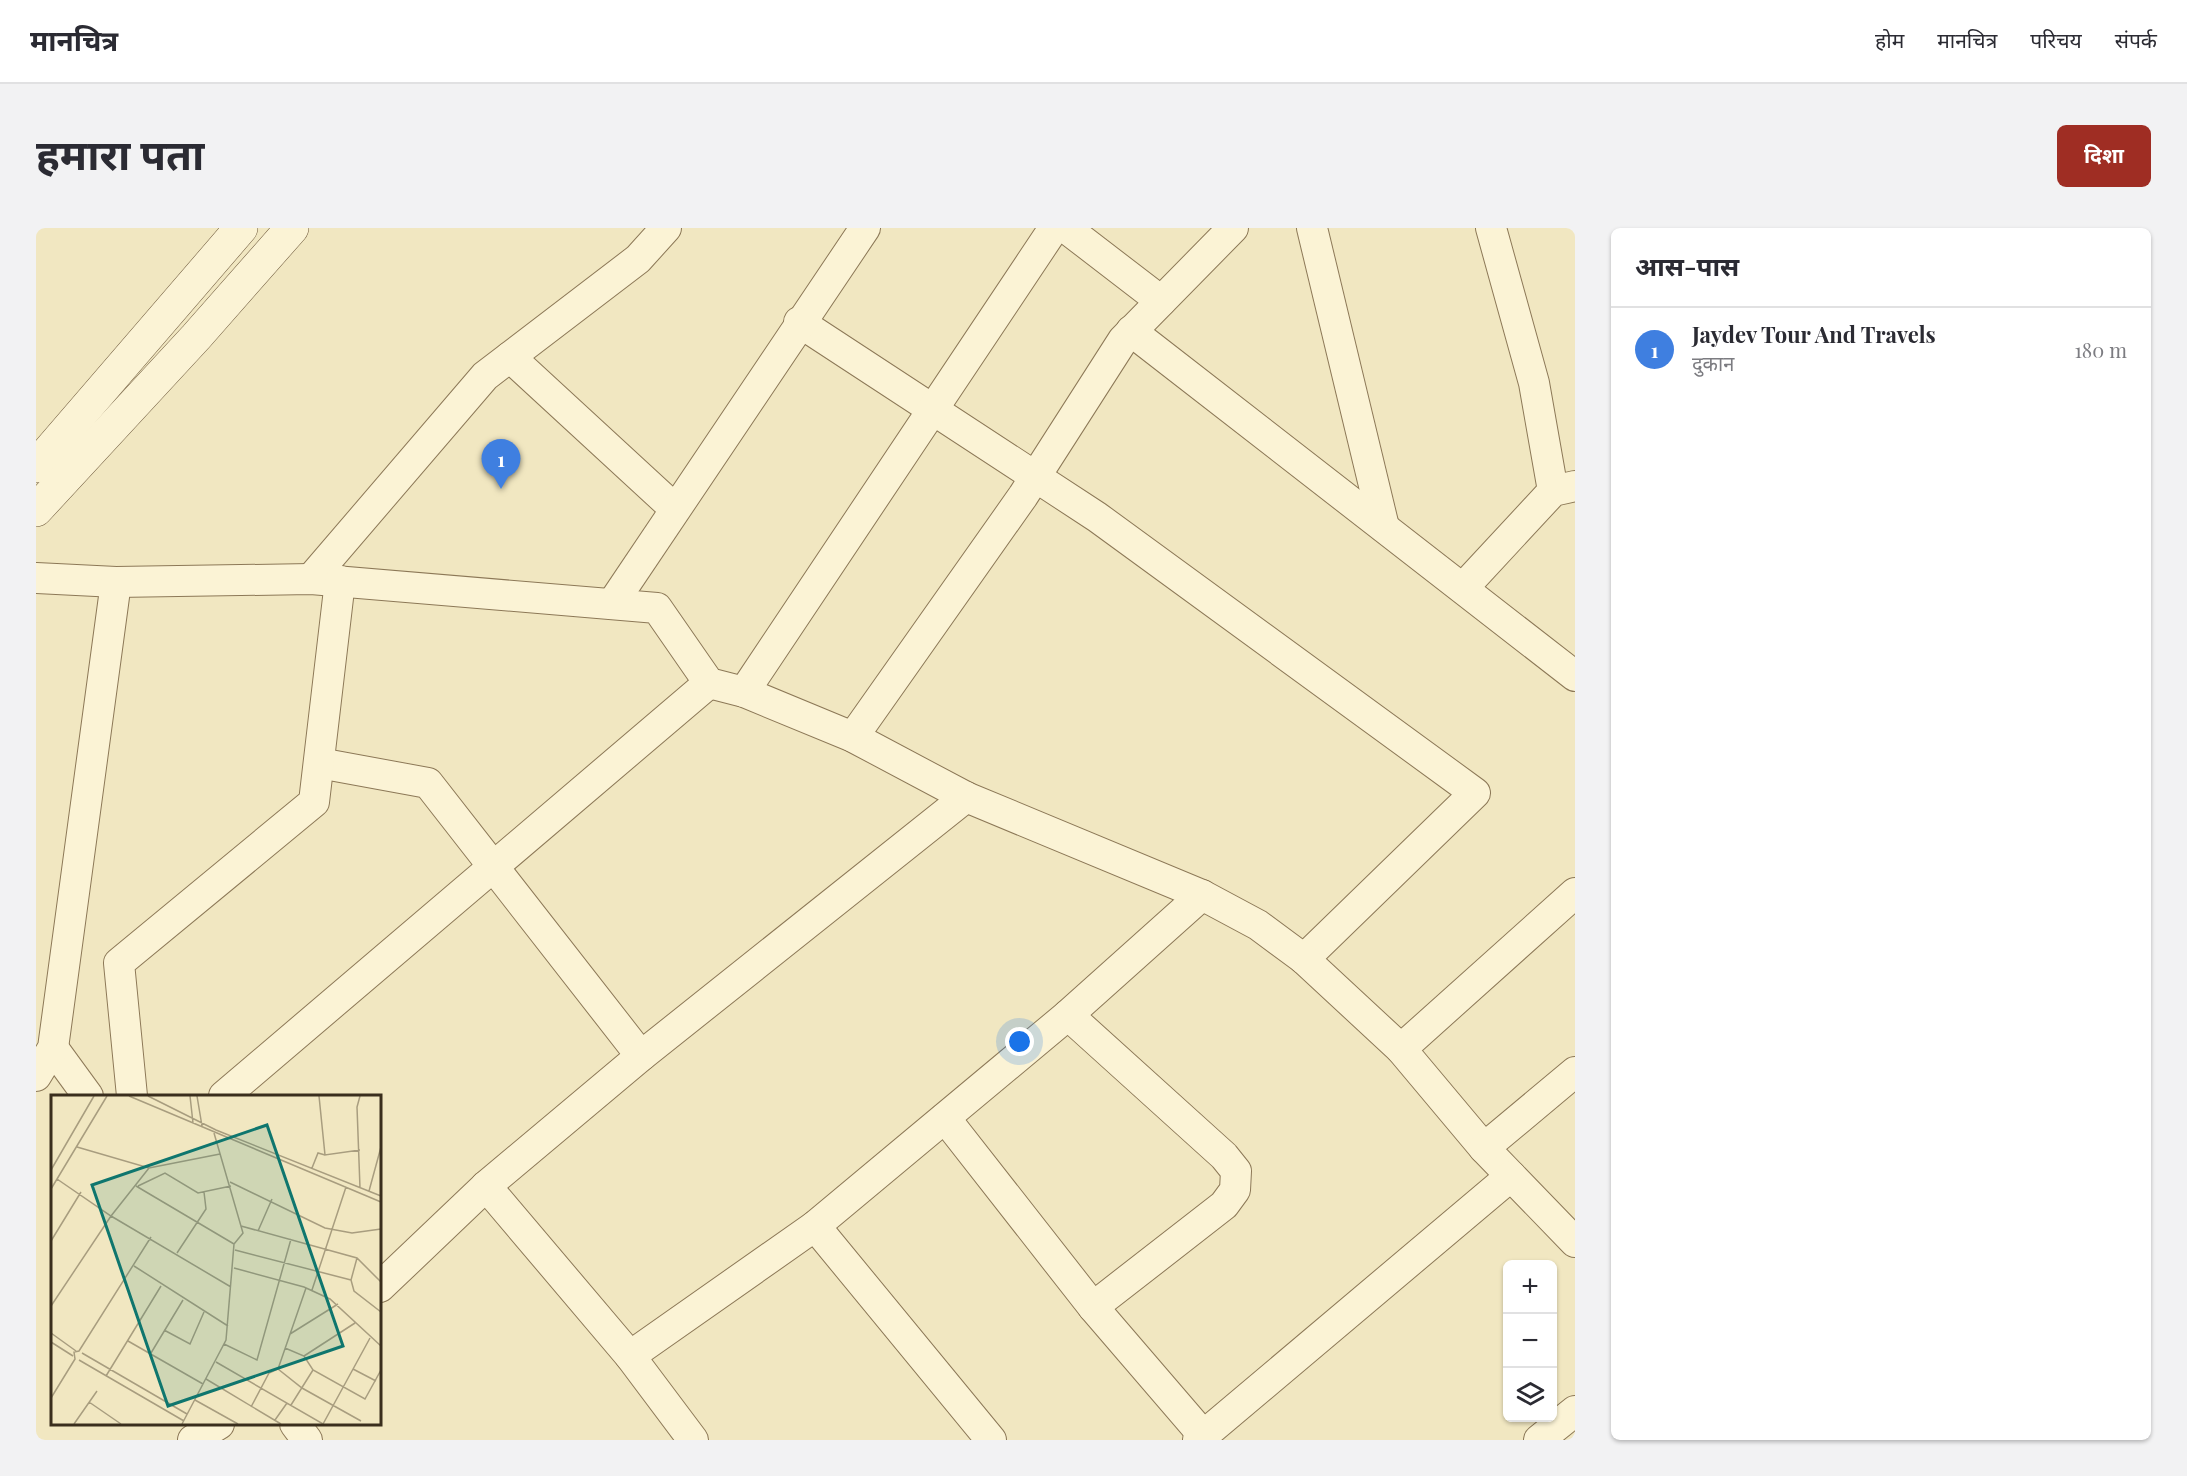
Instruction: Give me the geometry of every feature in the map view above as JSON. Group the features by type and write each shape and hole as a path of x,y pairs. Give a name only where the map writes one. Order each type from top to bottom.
{"street":[{"path":"36,466 241,228"},
{"path":"36,510 292,228"},
{"path":"132,1095 119,963 314,802 319,763 325,580 485,376 638,259 666,228"},
{"path":"612,604 799,322 865,228"},
{"path":"744,692 1054,228"},
{"path":"1066,228 1161,302"},
{"path":"853,737 1035,476 1123,340 1233,228"},
{"path":"1312,228 1384,527"},
{"path":"1463,588 1564,488 1491,228"},
{"path":"799,322 1097,517 1475,793 1304,959"},
{"path":"1131,331 1575,676"},
{"path":"510,357 675,509"},
{"path":"36,578 116,582 325,580 657,608 709,683 744,692 853,737 966,797 1202,895 1258,925 1304,959 1401,1049 1484,1148 1575,1242"},
{"path":"36,1076 53,1048 116,582"},
{"path":"225,1095 709,683"},
{"path":"319,763 428,783 492,868 641,1056"},
{"path":"381,1286 486,1186 641,1056 966,797"},
{"path":"1401,1049 1575,893"},
{"path":"630,1356 814,1226 1068,1015 1202,895"},
{"path":"1068,1015 1224,1156 1236,1171 1235,1190 1224,1205 1093,1307"},
{"path":"53,1048 87,1095"},
{"path":"1484,1148 1575,1072"},
{"path":"945,1118 1093,1307 1201,1438 1511,1176"},
{"path":"486,1186 630,1356 693,1440"},
{"path":"814,1226 991,1440"},
{"path":"1539,1440 1575,1411"},
{"path":"193,1440 217,1425"},
{"path":"296,1425 307,1440"}],"place":[{"name":"Jaydev Tour And Travels","path":"501,489"}]}
